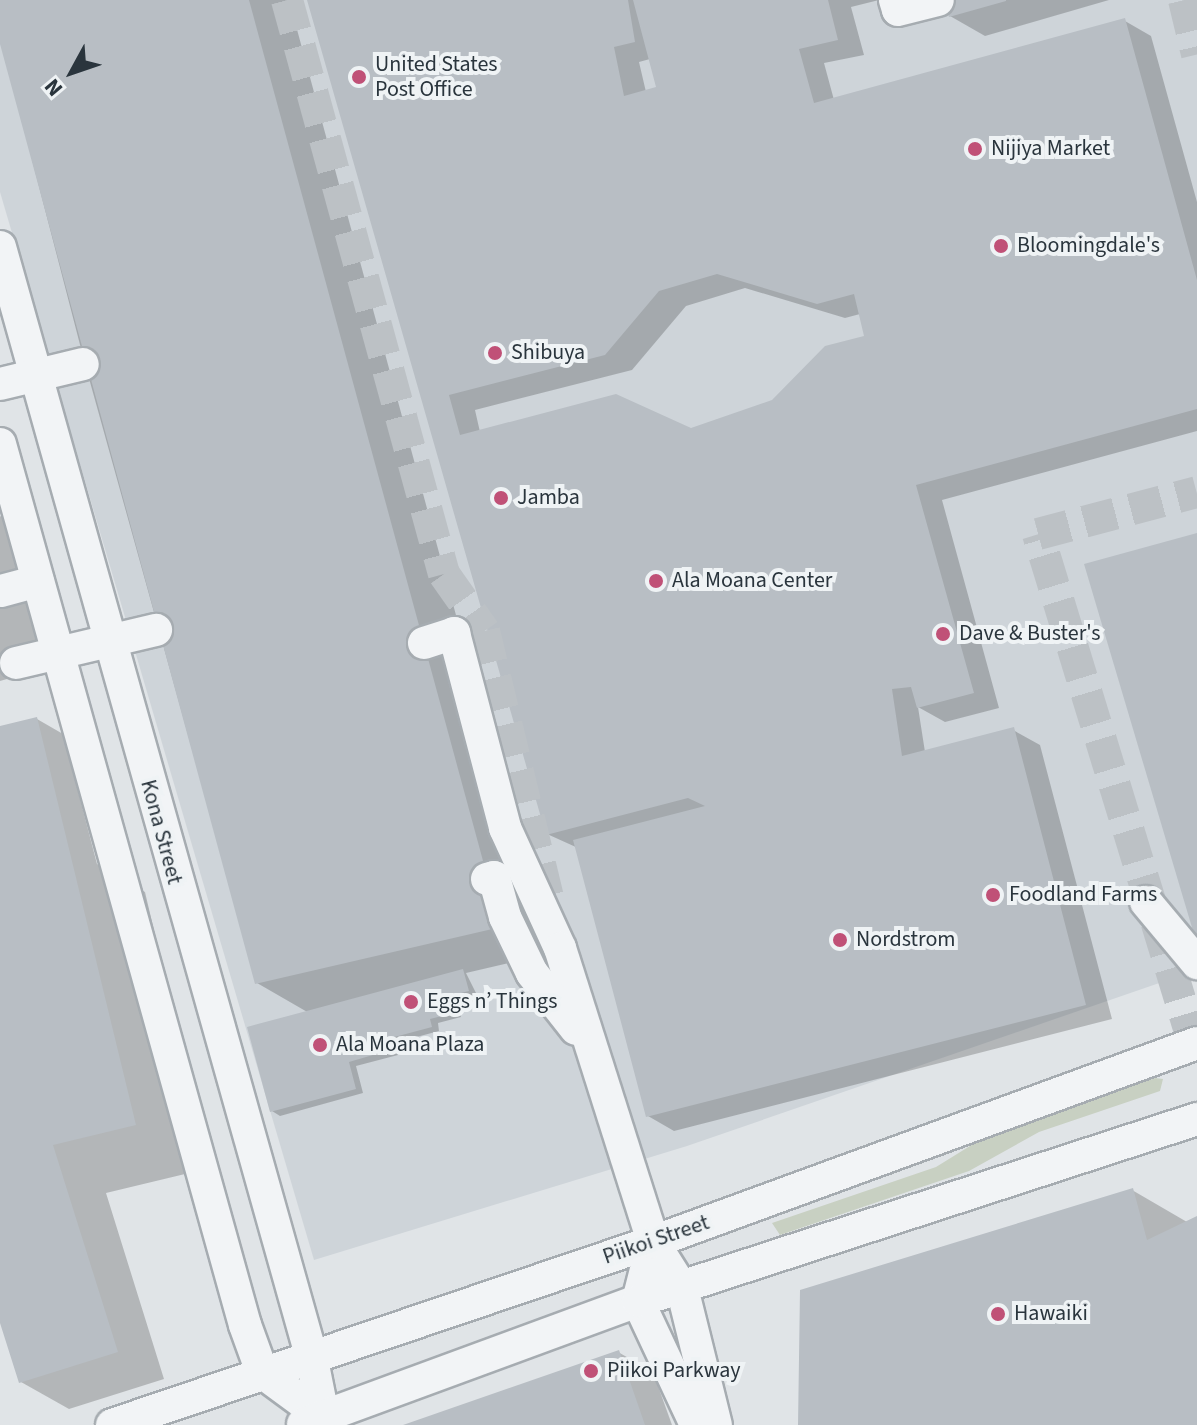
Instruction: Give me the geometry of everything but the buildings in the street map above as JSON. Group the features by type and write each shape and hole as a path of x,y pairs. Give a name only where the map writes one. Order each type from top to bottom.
{"street":[{"path":"895,0 898,10 938,0"},
{"name":"Kona Street","path":"0,247 311,1355 316,1422"},
{"path":"0,384 83,364"},
{"path":"0,444 5,484 38,581 262,1372 316,1422 638,1301 1197,1119"},
{"path":"0,591 38,581"},
{"path":"16,663 156,630"},
{"path":"424,643 454,633 505,828 560,948 653,1242 682,1288 716,1425"},
{"path":"487,879 494,877 505,917 532,973 588,1044"},
{"path":"1146,902 1197,963"},
{"name":"Piikoi Street","path":"112,1425 311,1355 653,1242 1196,1046"},
{"path":"653,1242 638,1301 696,1425"}],"shaded area":[{"name":"Ala Moana Center","path":"0,0 1197,0 1197,970 687,1146 314,1260 0,192"},
{"path":"1155,1078 1163,1079 1160,1091 1039,1132 969,1171 780,1235 772,1223 936,1167 991,1133"}],"tunnel":[{"path":"287,0 444,574 484,631 550,906"},
{"path":"1184,0 1197,54"},
{"path":"1194,1045 1038,534 1197,492"}],"place":[{"name":"United States Post Office","path":"359,77"},
{"name":"Nijiya Market","path":"975,149"},
{"name":"Bloomingdale's","path":"1001,246"},
{"name":"Shibuya","path":"495,353"},
{"name":"Jamba","path":"501,498"},
{"name":"Ala Moana Center","path":"656,581"},
{"name":"Dave & Buster's","path":"943,634"},
{"name":"Foodland Farms","path":"993,895"},
{"name":"Nordstrom","path":"840,940"},
{"name":"Eggs n’ Things","path":"411,1002"},
{"name":"Ala Moana Plaza","path":"320,1045"},
{"name":"Hawaiki","path":"998,1314"},
{"name":"Piikoi Parkway","path":"591,1371"}]}
